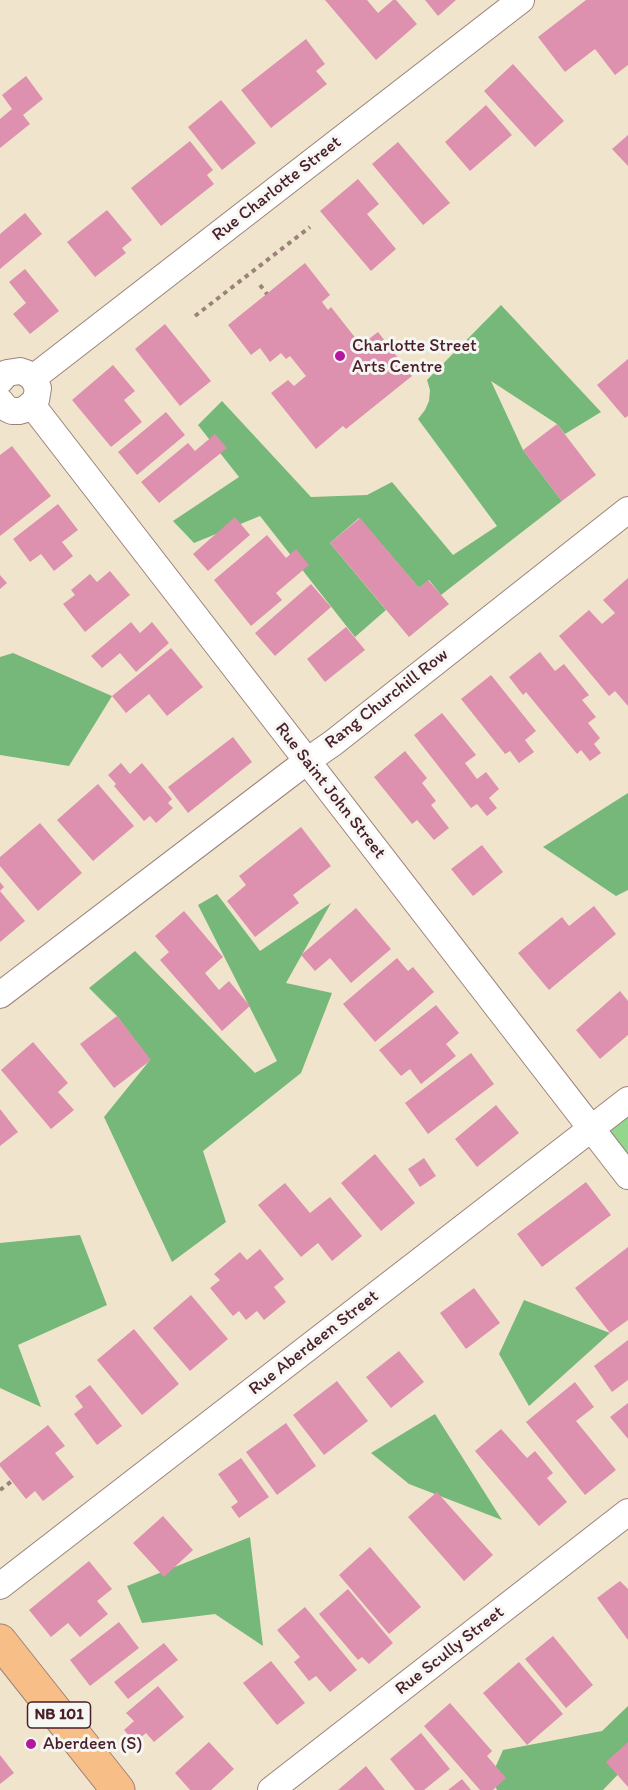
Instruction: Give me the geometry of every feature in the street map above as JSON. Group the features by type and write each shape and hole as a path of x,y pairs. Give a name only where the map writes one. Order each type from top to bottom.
{"main road":[{"name":"NB 101","path":"0,1641 118,1790"}],"street":[{"name":"Rue Charlotte Street","path":"33,378 520,0"},
{"path":"20,371 33,378 38,388 32,405 26,410 12,411 1,388 20,371"},
{"name":"Rue Saint John Street","path":"32,405 628,1176"},
{"name":"Rang Churchill Row","path":"0,995 342,735 628,510"},
{"name":"Rue Aberdeen Street","path":"0,1586 628,1100"},
{"name":"Rue Scully Street","path":"271,1790 628,1512"}],"path":[{"path":"195,316 310,227"},
{"path":"260,285 267,294"},
{"path":"0,1490 12,1481"}],"green space":[{"path":"501,305 601,412 565,434 557,424 491,381 523,450 562,501 441,595 429,580 419,588 359,518 330,543 386,610 355,637 260,516 194,543 173,521 239,477 198,425 222,401 311,497 367,495 392,482 453,555 497,526 418,419 429,401 430,390 427,380"},
{"path":"13,653 112,696 69,766 0,755 0,657"},
{"path":"628,793 628,890 616,896 543,847"},
{"path":"217,894 260,951 331,903 286,983 332,993 301,1073 203,1151 226,1222 172,1262 104,1117 150,1060 117,1016 89,988 135,951 255,1073 277,1061 198,905"},
{"path":"628,1100 628,1176 591,1128"},
{"path":"80,1235 107,1305 18,1345 41,1407 0,1388 0,1243"},
{"path":"524,1300 610,1333 529,1406 499,1354"},
{"path":"435,1414 502,1520 409,1484 371,1453"},
{"path":"250,1537 263,1646 215,1614 142,1623 127,1586"},
{"path":"628,1706 628,1764 603,1790 497,1790 491,1777 503,1750 602,1731"}],"building":[{"path":"325,0 367,0 378,13 396,0 417,24 376,60"},
{"path":"425,0 456,0 438,16"},
{"path":"586,0 628,0 628,65 615,75 595,49 565,72 538,37"},
{"path":"306,39 325,64 316,71 327,84 271,128 241,90"},
{"path":"513,64 564,121 535,147 484,91"},
{"path":"26,76 43,99 23,115 30,124 0,148 0,119 12,109 2,95"},
{"path":"221,100 256,143 222,170 188,127"},
{"path":"486,105 512,135 470,171 445,142"},
{"path":"628,135 628,166 612,149"},
{"path":"190,141 213,170 207,175 214,184 161,226 131,188"},
{"path":"398,142 450,203 423,225 372,164"},
{"path":"358,179 379,204 367,214 396,249 371,271 320,211"},
{"path":"107,210 132,240 122,248 126,253 95,277 67,242"},
{"path":"25,213 42,234 0,269 0,234"},
{"name":"Charlotte Street Arts Centre","path":"305,263 330,295 322,302 328,310 331,307 361,345 378,332 412,376 346,429 343,426 316,449 271,393 288,380 294,386 306,376 290,356 286,359 281,353 270,362 260,348 251,355 228,325"},
{"path":"25,269 59,311 30,334 13,314 26,303 9,282"},
{"path":"165,324 211,381 180,406 135,349"},
{"path":"628,359 628,416 625,418 597,385"},
{"path":"113,365 135,391 124,400 142,422 111,447 72,400"},
{"path":"166,412 185,435 137,475 118,452"},
{"path":"557,424 596,475 562,501 523,450"},
{"path":"215,434 227,448 159,503 141,482 188,443 195,451"},
{"path":"12,446 51,496 0,536 0,455"},
{"path":"58,504 78,530 62,542 73,556 54,571 41,554 30,562 13,539"},
{"path":"235,517 250,535 208,571 193,554"},
{"path":"360,518 419,588 428,580 449,604 409,637 330,543"},
{"path":"267,535 286,558 296,549 309,565 276,593 282,600 251,626 214,580"},
{"path":"110,571 130,595 85,632 63,604 75,595 71,590 90,574 97,582"},
{"path":"0,575 7,583 0,589"},
{"path":"628,578 628,706 615,691 609,696 559,636 589,610 602,624 615,613 603,600"},
{"path":"311,584 331,607 275,656 255,633"},
{"path":"131,622 140,633 152,622 169,643 136,672 120,653 102,668 91,656"},
{"path":"346,627 365,650 325,682 307,659"},
{"path":"171,648 203,687 167,716 149,694 126,713 112,696"},
{"path":"540,652 555,671 564,664 589,695 582,700 596,717 588,723 600,738 594,744 601,753 590,761 581,750 577,754 526,692 523,695 509,677"},
{"path":"491,675 536,731 525,740 534,752 519,763 510,751 505,754 461,699"},
{"path":"442,713 476,755 465,763 477,779 486,772 499,789 489,798 497,808 487,816 477,804 471,808 414,735"},
{"path":"233,737 252,762 188,813 168,787"},
{"path":"405,751 427,778 422,783 436,801 431,805 449,828 434,840 417,820 412,824 374,777"},
{"path":"121,763 130,774 142,763 172,799 168,803 173,808 156,823 150,816 144,821 114,786 116,784 108,775"},
{"path":"98,784 134,826 93,861 57,820"},
{"path":"40,823 82,873 38,911 0,866 0,857"},
{"path":"301,827 331,866 293,895 299,903 255,937 227,901 246,885 239,876"},
{"path":"482,845 503,872 473,896 451,869"},
{"path":"0,891 25,921 0,942"},
{"path":"594,906 616,934 549,990 518,953 562,917 569,926"},
{"path":"356,908 391,949 351,983 330,958 315,971 301,955"},
{"path":"184,911 223,957 205,973 219,990 229,981 250,1006 222,1031 160,960 169,952 155,936"},
{"path":"397,958 408,971 413,967 434,992 375,1042 343,1004"},
{"path":"620,991 628,1001 628,1035 600,1059 576,1030"},
{"path":"436,1005 459,1033 446,1044 456,1056 421,1084 410,1069 401,1076 379,1050"},
{"path":"117,1016 151,1060 114,1088 80,1044"},
{"path":"33,1042 68,1083 58,1092 74,1110 51,1129 1,1070"},
{"path":"471,1053 494,1084 428,1134 405,1103"},
{"path":"496,1105 519,1133 477,1167 455,1139"},
{"path":"0,1109 18,1132 0,1146"},
{"path":"375,1154 415,1203 381,1231 341,1183"},
{"path":"424,1158 436,1176 420,1187 408,1169"},
{"path":"586,1182 611,1215 542,1267 517,1234"},
{"path":"285,1183 310,1213 330,1197 362,1236 332,1261 318,1243 301,1257 258,1205"},
{"path":"628,1247 628,1320 610,1333 575,1288"},
{"path":"260,1249 284,1279 274,1287 286,1302 264,1320 257,1311 246,1320 239,1311 233,1316 210,1288 220,1280 214,1274 240,1252 247,1260"},
{"path":"474,1288 500,1323 466,1349 440,1313"},
{"path":"191,1295 228,1339 190,1371 153,1328"},
{"path":"134,1329 179,1384 142,1415 97,1360"},
{"path":"628,1340 628,1380 612,1392 594,1366"},
{"path":"399,1351 424,1382 391,1408 366,1377"},
{"path":"337,1381 368,1421 324,1455 293,1415"},
{"path":"575,1382 594,1407 576,1421 616,1470 585,1495 526,1422"},
{"path":"90,1385 122,1426 97,1445 74,1414 83,1407 75,1396"},
{"path":"628,1403 628,1439 610,1417"},
{"path":"286,1423 316,1466 277,1495 246,1452"},
{"path":"48,1425 65,1446 55,1453 74,1477 43,1501 35,1491 26,1499 0,1463"},
{"path":"501,1429 527,1458 535,1451 553,1473 547,1478 567,1502 539,1526 475,1451"},
{"path":"241,1458 269,1497 239,1518 231,1507 238,1502 218,1474"},
{"path":"437,1492 493,1555 464,1581 408,1517"},
{"path":"163,1516 193,1550 164,1577 133,1543"},
{"path":"370,1547 421,1607 389,1634 339,1575"},
{"path":"89,1561 112,1589 97,1601 108,1614 80,1637 68,1623 51,1637 29,1610"},
{"path":"620,1581 628,1589 628,1640 597,1598"},
{"path":"348,1589 393,1643 369,1664 362,1657 358,1660 319,1614"},
{"path":"305,1607 357,1670 330,1692 316,1676 309,1681 294,1662 300,1657 277,1630"},
{"path":"119,1622 139,1648 90,1686 70,1660"},
{"path":"553,1636 593,1685 566,1708 525,1659"},
{"path":"164,1643 178,1660 128,1699 114,1682"},
{"path":"271,1661 305,1703 277,1725 243,1683"},
{"path":"519,1662 563,1714 527,1745 483,1693"},
{"path":"158,1686 184,1717 154,1742 146,1733 135,1742 124,1730 134,1721 126,1713"},
{"path":"450,1703 492,1751 487,1756 506,1778 493,1790 480,1790 424,1726"},
{"path":"421,1733 450,1769 424,1790 415,1790 390,1759"},
{"path":"209,1742 234,1769 211,1790 190,1790 175,1773"},
{"path":"628,1742 628,1787 606,1762"},
{"path":"0,1755 14,1773 0,1784"},
{"path":"366,1766 385,1790 338,1790"},
{"path":"462,1779 471,1790 448,1790"}],"place":[{"name":"Charlotte Street Arts Centre","path":"340,356"},
{"name":"Aberdeen (S)","path":"31,1744"}]}
